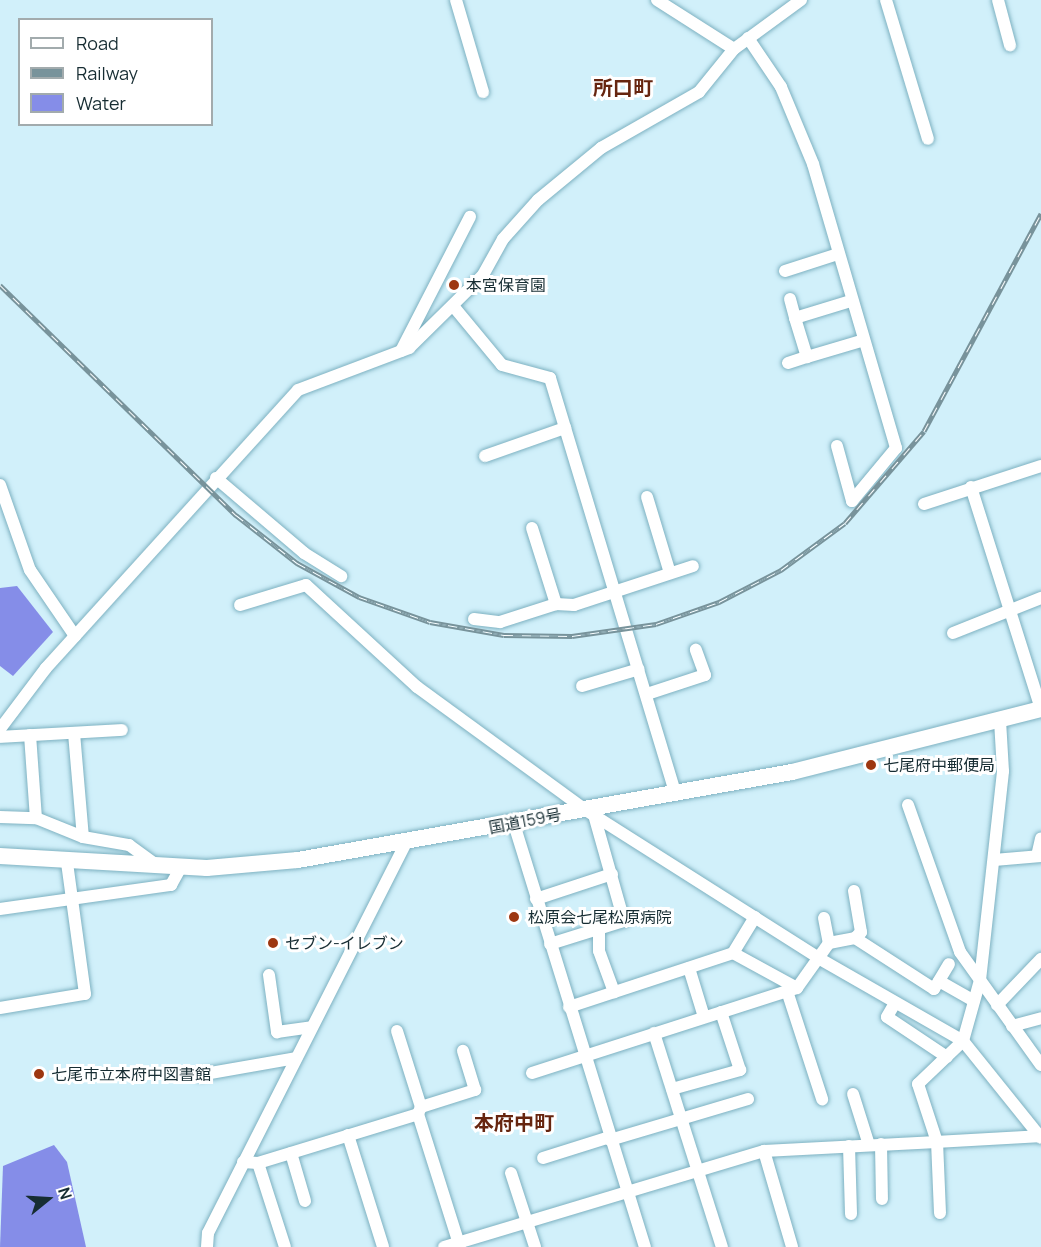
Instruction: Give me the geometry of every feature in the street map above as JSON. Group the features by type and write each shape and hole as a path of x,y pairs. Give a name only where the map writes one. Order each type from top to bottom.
{"highway":[{"name":"国道159号","path":"0,856 67,862 181,867 298,860 589,812 675,793 792,772 1041,709"}],"street":[{"path":"456,0 483,92"},
{"path":"657,0 734,49"},
{"path":"886,0 928,140"},
{"path":"998,0 1010,45"},
{"path":"0,729 75,636 165,542 216,478 298,390 399,354 454,307 483,275 513,225 538,200 601,148 699,92 734,49 798,1"},
{"path":"748,38 796,122 896,448 852,501 837,446"},
{"path":"399,354 470,217"},
{"path":"785,271 838,254"},
{"path":"790,299 807,357"},
{"path":"795,318 852,301"},
{"path":"454,307 502,365 550,378 675,793"},
{"path":"788,363 864,340"},
{"path":"485,456 565,428"},
{"path":"924,504 1041,466"},
{"path":"216,478 303,553 341,576"},
{"path":"0,485 30,570 75,636"},
{"path":"971,488 1041,709"},
{"path":"647,497 670,573"},
{"path":"532,528 556,604"},
{"path":"474,619 500,622 556,604 574,605 613,590 693,566"},
{"path":"240,605 306,585 443,708 589,812 820,959 963,1041 1041,1137"},
{"path":"953,633 1041,598"},
{"path":"647,694 705,675 696,650"},
{"path":"582,686 639,669"},
{"path":"940,1213 936,1142 918,1084 963,1041 980,980 1003,771 1000,720"},
{"path":"0,737 122,730"},
{"path":"74,733 83,837"},
{"path":"30,735 36,818"},
{"path":"908,805 960,952 1041,1065"},
{"path":"550,944 624,921 612,874 589,812"},
{"path":"0,817 36,818 83,837 129,845 157,865"},
{"path":"514,824 644,1247"},
{"path":"994,860 1039,856 1041,838"},
{"path":"207,1247 208,1233 406,842"},
{"path":"0,1008 85,994 67,862"},
{"path":"0,909 171,885 181,867"},
{"path":"536,899 612,874"},
{"path":"829,943 855,938 861,932 854,891"},
{"path":"569,1007 733,953 755,917"},
{"path":"532,1073 792,989 820,959 829,943 824,918"},
{"path":"599,929 599,951 614,992"},
{"path":"855,938 934,989 949,964"},
{"path":"733,953 792,989 822,1099"},
{"path":"997,1005 1041,959"},
{"path":"689,968 704,1017"},
{"path":"269,975 277,1032 312,1027"},
{"path":"939,981 974,1001"},
{"path":"895,1003 886,1017 947,1057"},
{"path":"672,1089 740,1070 721,1012"},
{"path":"1012,1026 1041,1018"},
{"path":"398,1031 419,1110 460,1244"},
{"path":"654,1033 722,1247"},
{"path":"243,1162 258,1163 348,1136 475,1090 464,1051"},
{"path":"199,1075 296,1058"},
{"path":"853,1094 875,1144 882,1199"},
{"path":"543,1158 748,1099"},
{"path":"348,1136 383,1247"},
{"path":"444,1247 627,1194 764,1150 1041,1137"},
{"path":"849,1146 851,1214"},
{"path":"764,1150 792,1247"},
{"path":"291,1153 305,1201"},
{"path":"258,1163 285,1247"},
{"path":"510,1173 535,1247"}],"water":[{"path":"17,586 53,632 13,676 0,666 0,588"},
{"path":"54,1145 67,1162 86,1247 0,1247 3,1166"}],"railway":[{"path":"0,285 236,515 297,563 359,597 430,622 504,635 572,636 656,624 719,602 781,570 845,523 924,431 1041,214"}],"place":[{"name":"本宮保育園","path":"454,285"},
{"name":"七尾府中郵便局","path":"871,765"},
{"name":"松原会七尾松原病院","path":"514,917"},
{"name":"セブン-イレブン","path":"273,943"},
{"name":"七尾市立本府中図書館","path":"39,1074"}],"district":[{"name":"所口町","path":"623,87"},
{"name":"本府中町","path":"514,1122"}]}
